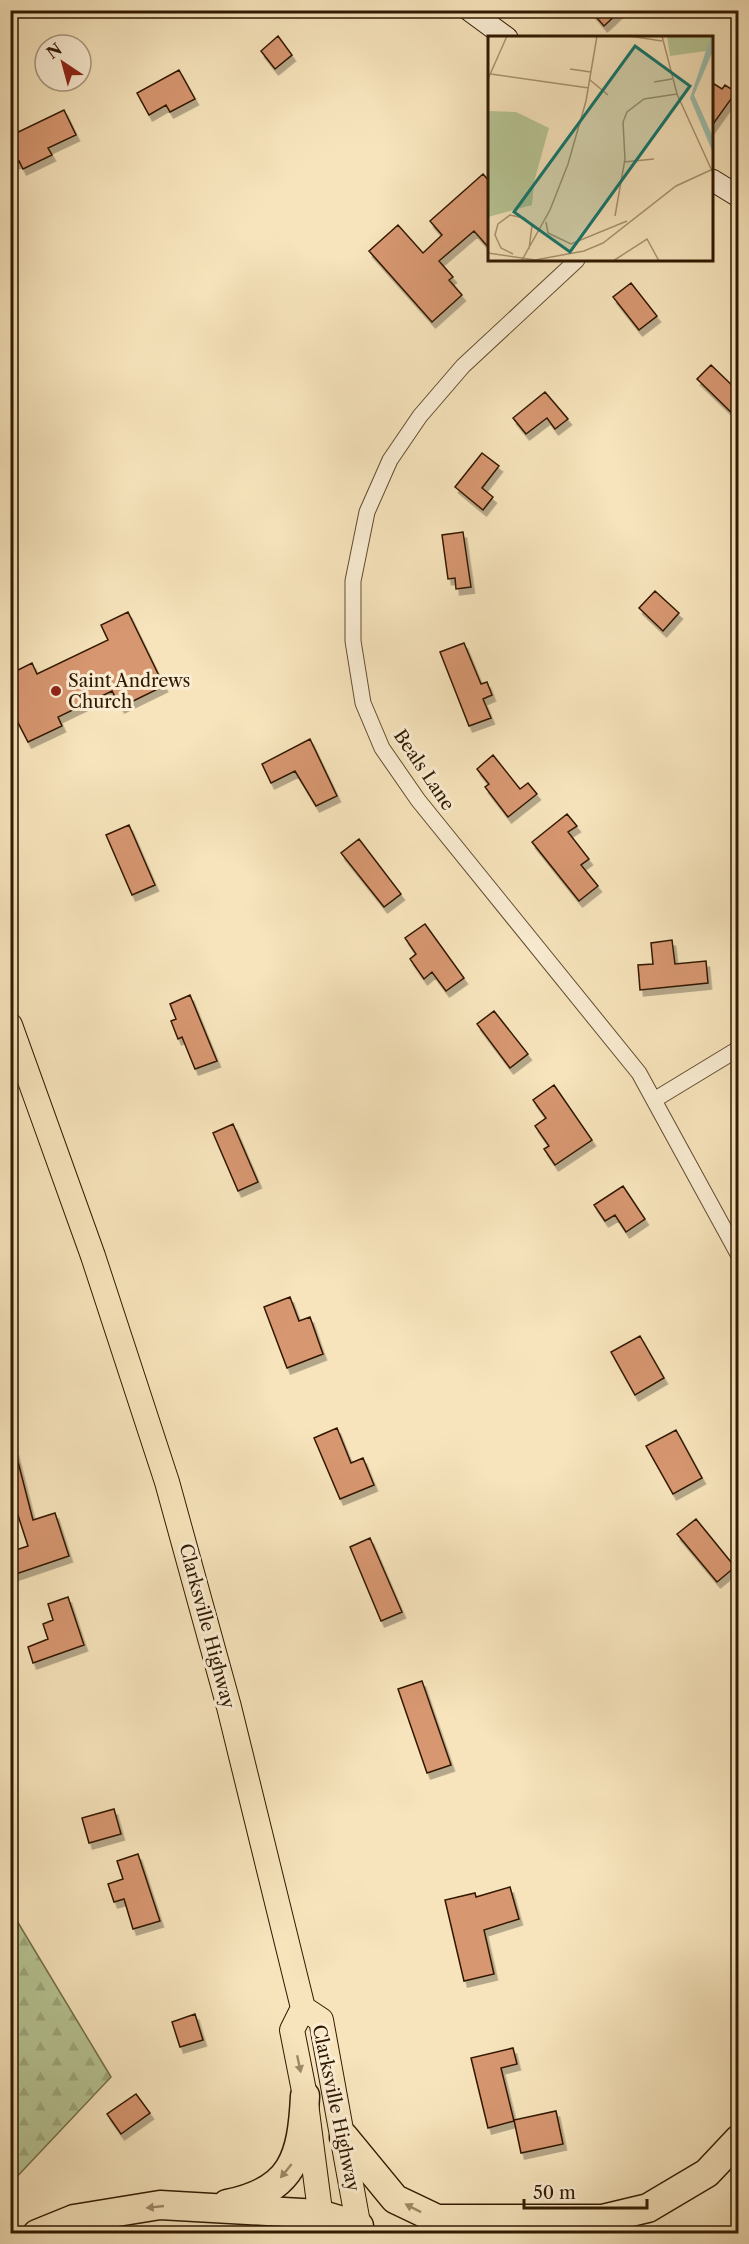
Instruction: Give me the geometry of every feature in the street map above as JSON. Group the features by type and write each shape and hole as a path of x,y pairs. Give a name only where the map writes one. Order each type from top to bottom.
{"highway":[{"path":"213,2207 244,2201 270,2189 291,2169 303,2137 306,2096"},
{"path":"344,2137 395,2199 437,2219 602,2219 648,2208 707,2173 738,2140"},
{"path":"37,2234 74,2219 160,2205 213,2207 360,2230"}],"main road":[{"path":"469,10 504,36"},
{"path":"713,181 738,196"},
{"name":"Clarksville Highway","path":"10,1025 97,1267 167,1482 226,1696 303,2008 321,2020 360,2230"},
{"path":"303,2008 292,2030 306,2096 321,2224"}],"street":[{"name":"Beals Lane","path":"576,261 463,366 420,416 390,460 367,512 353,581 353,641 363,703 382,748 418,801 639,1073 738,1254"},
{"path":"654,1100 738,1049"}],"green space":[{"path":"11,1911 111,2077 10,2183"}],"building":[{"path":"590,10 621,10 604,26"},
{"path":"278,36 292,55 275,69 261,51"},
{"path":"179,70 195,99 170,112 166,105 149,115 137,93"},
{"path":"713,83 722,89 725,85 736,92 713,124"},
{"path":"64,110 76,135 48,148 52,155 23,169 19,161 10,165 10,136"},
{"path":"483,174 488,180 488,247 474,231 439,261 453,277 449,280 462,295 432,322 369,251 398,225 423,253 442,235 430,221"},
{"path":"631,283 657,316 639,330 613,297"},
{"path":"711,365 738,391 738,419 697,379"},
{"path":"545,392 568,419 555,429 547,418 526,434 513,418"},
{"path":"482,453 499,466 482,488 493,497 483,510 455,487"},
{"path":"463,532 471,587 456,589 455,578 448,579 442,535"},
{"path":"655,591 679,613 663,631 639,608"},
{"path":"128,612 164,686 121,707 112,691 58,717 62,726 28,742 10,707 10,674 32,663 37,674 108,640 101,625"},
{"path":"464,643 481,684 487,682 492,695 483,699 491,718 469,726 440,652"},
{"path":"310,739 337,796 316,806 295,771 271,783 262,764"},
{"path":"493,755 520,789 528,783 537,794 508,817 485,787 489,784 477,769"},
{"path":"567,814 577,826 568,832 589,859 581,865 598,886 579,901 532,842"},
{"path":"129,825 155,885 132,895 106,835"},
{"path":"359,839 401,894 384,907 341,853"},
{"path":"425,924 464,978 446,991 432,972 424,979 410,959 416,954 405,938"},
{"path":"672,940 675,964 706,961 708,983 640,990 638,965 653,964 651,943"},
{"path":"190,995 217,1061 195,1069 182,1037 178,1039 171,1021 176,1019 170,1004"},
{"path":"494,1011 528,1054 510,1068 477,1024"},
{"path":"554,1085 592,1140 555,1165 544,1149 549,1146 535,1126 546,1118 533,1100"},
{"path":"233,1124 258,1182 238,1191 213,1133"},
{"path":"623,1186 645,1219 626,1232 615,1215 605,1221 594,1205"},
{"path":"290,1297 299,1321 310,1317 323,1354 287,1368 264,1307"},
{"path":"640,1336 664,1378 635,1395 611,1352"},
{"path":"337,1428 351,1463 363,1458 374,1485 340,1499 314,1438"},
{"path":"676,1430 702,1478 673,1494 646,1446"},
{"path":"10,1450 15,1450 33,1520 55,1513 69,1556 13,1575 10,1552 28,1546 14,1503 10,1504"},
{"path":"696,1519 735,1567 717,1582 677,1534"},
{"path":"370,1538 402,1612 381,1621 350,1547"},
{"path":"68,1597 84,1645 33,1663 28,1647 48,1639 43,1624 53,1620 48,1604"},
{"path":"422,1681 451,1765 427,1773 398,1689"},
{"path":"114,1809 121,1834 89,1843 82,1818"},
{"path":"138,1854 160,1921 133,1929 124,1899 114,1902 108,1884 123,1879 117,1861"},
{"path":"510,1887 519,1919 484,1930 494,1974 464,1981 445,1900 475,1893 476,1897"},
{"path":"195,2014 203,2040 180,2047 172,2022"},
{"path":"513,2048 517,2064 501,2068 514,2121 488,2128 471,2058"},
{"path":"136,2094 150,2113 121,2134 107,2114"},
{"path":"556,2111 563,2144 521,2153 514,2120"}],"place":[{"name":"Saint Andrews Church","path":"56,691"}]}
